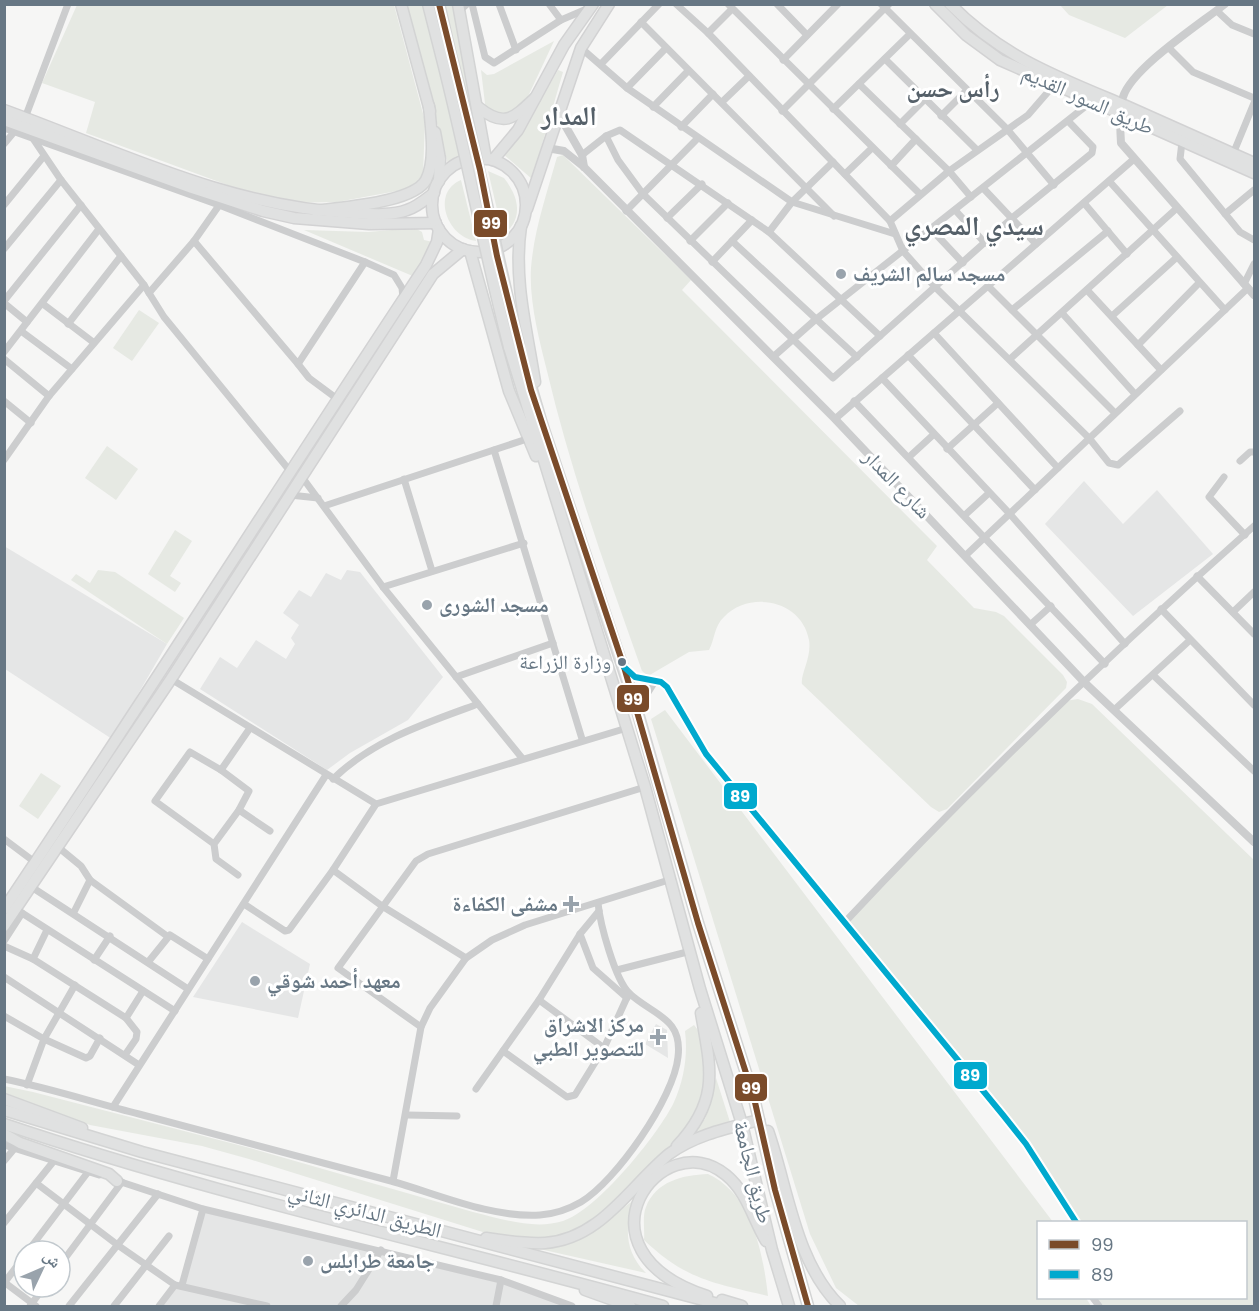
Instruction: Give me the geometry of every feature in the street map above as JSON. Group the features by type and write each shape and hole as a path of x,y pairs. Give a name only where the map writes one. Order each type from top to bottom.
{"main road":[{"path":"401,4 429,106 440,159 439,181"},
{"path":"428,4 446,54 480,170 531,438"},
{"path":"439,4 446,54"},
{"path":"542,424 519,291 518,246 521,226 536,188 558,113 581,48 609,4"},
{"name":"طريق السور القديم","path":"935,4 982,49 1054,85 1091,102 1121,110 1254,163"},
{"name":"طريق السور القديم","path":"950,4 975,29 1014,56 1182,142 1254,173"},
{"path":"490,160 518,130 570,35 592,6"},
{"path":"462,7 478,107 490,160"},
{"path":"550,72 560,67 565,68 571,78"},
{"path":"478,107 489,116 503,120 516,115 535,98"},
{"path":"316,211 403,197 420,188 426,180 430,157 429,106"},
{"path":"4,110 229,200 294,218 369,224 437,226 453,244 466,250 486,252 500,247 513,238 521,226"},
{"path":"4,120 33,134 193,184 264,202 316,211 404,211 434,193"},
{"path":"4,926 36,863 250,537 336,398 426,266 437,242 437,226 432,203 439,181 448,170 459,163 490,160 505,166 519,181 526,200 525,213"},
{"path":"466,250 509,391 531,438"},
{"path":"27,884 58,847 171,679 434,274 466,250"},
{"name":"طريق الجامعة","path":"514,347 624,667 698,923 754,1098 808,1306"},
{"name":"طريق الجامعة","path":"531,438 549,481 645,787 672,879 700,989 742,1125 772,1250 789,1306"},
{"path":"450,1234 546,1243 578,1234 605,1217 670,1154 699,1119 709,1088 710,1073 700,989"},
{"path":"754,1098 776,1154 807,1255 818,1278 840,1306"},
{"path":"4,1099 65,1120 109,1142"},
{"name":"الطريق الدائري الثاني","path":"4,1110 109,1142 726,1306"},
{"path":"670,1154 693,1140 759,1120"},
{"name":"الطريق الدائري الثاني","path":"4,1124 135,1165 663,1306"},
{"path":"4,1134 20,1143 109,1174 120,1181"},
{"path":"742,1306 699,1293 654,1267 638,1244 634,1225 637,1203 642,1191 659,1174 672,1168 696,1164 718,1169 739,1188 772,1250"},
{"path":"564,1280 598,1296 630,1306"}],"street":[{"path":"25,118 68,4"},
{"path":"472,4 485,57 488,61 498,62 561,20 592,6"},
{"path":"500,4 516,50"},
{"path":"549,4 561,20"},
{"path":"601,64 659,4"},
{"path":"676,4 708,33 890,221 903,251 935,287 1089,438 1108,463 1118,465 1180,411"},
{"path":"777,4 807,35"},
{"path":"1225,4 1142,70 1127,89 1121,110 1121,143 1249,289"},
{"path":"783,60 833,6"},
{"path":"782,111 885,6 910,34 1007,129 1054,185"},
{"path":"708,33 730,7 920,194"},
{"path":"1217,11 1233,25 1254,34"},
{"path":"642,22 688,71 722,102 836,217"},
{"path":"833,109 910,34"},
{"path":"581,48 652,107 792,202 895,234"},
{"path":"627,88 666,48"},
{"path":"1170,49 1193,72 1254,98"},
{"path":"885,59 977,150"},
{"path":"652,107 688,71"},
{"path":"722,102 749,76"},
{"path":"859,84 949,171 971,197"},
{"path":"890,221 949,171 1037,107 1054,85"},
{"path":"941,116 967,90"},
{"path":"681,127 713,94"},
{"path":"900,124 924,100"},
{"path":"773,357 815,320 1069,122 1091,102"},
{"path":"1233,154 1254,103"},
{"path":"558,113 582,154 584,167"},
{"path":"606,136 618,160 643,194 831,378 1012,218 1093,150 1069,122"},
{"path":"4,128 14,132 33,134 365,262 394,276 402,288 402,302"},
{"path":"582,154 606,136 620,130 769,232 880,336"},
{"path":"4,144 14,132"},
{"path":"33,134 44,156 61,180 144,285 171,327 290,471"},
{"path":"626,211 674,165 697,139"},
{"path":"891,166 916,139"},
{"path":"1182,142 1180,159 1240,232 1254,240"},
{"name":"شارع المدار","path":"547,148 564,151 584,167 835,419 1085,682 1254,842"},
{"path":"845,174 872,148"},
{"path":"4,205 44,156"},
{"path":"835,419 1134,159"},
{"path":"769,232 792,202 833,162"},
{"path":"4,249 61,180"},
{"path":"1110,182 1225,310"},
{"path":"667,218 702,184"},
{"path":"983,188 1036,244"},
{"path":"1225,214 1254,190"},
{"path":"149,293 194,241 219,205 229,200"},
{"path":"690,241 729,203"},
{"path":"1084,203 1127,254"},
{"path":"27,322 4,302 81,205"},
{"path":"1010,359 1178,208"},
{"path":"955,210 985,243"},
{"path":"712,262 752,220"},
{"path":"6,347 43,304 99,228"},
{"path":"931,229 963,263"},
{"path":"1012,310 1108,231"},
{"path":"194,241 309,378 336,398"},
{"path":"732,241 857,357"},
{"path":"68,324 121,256"},
{"path":"1112,316 1176,258"},
{"path":"298,364 365,262"},
{"path":"966,556 1135,394 1249,289 1254,264"},
{"path":"1138,345 1199,283"},
{"path":"4,460 49,396 144,285"},
{"path":"988,286 1115,413"},
{"path":"1087,290 1161,370"},
{"path":"43,304 93,342"},
{"path":"1062,313 1135,394"},
{"path":"21,330 72,369"},
{"path":"934,333 1058,468"},
{"path":"908,355 1035,490"},
{"path":"4,359 49,396"},
{"path":"882,378 933,435 1009,513 1125,644"},
{"path":"4,401 32,423"},
{"name":"شارع المدار","path":"854,401 986,536 1105,664"},
{"path":"947,449 999,403"},
{"path":"909,457 933,435"},
{"path":"324,506 531,438"},
{"path":"4,445 11,450"},
{"path":"494,450 582,739"},
{"path":"1240,461 1250,452 1254,452"},
{"path":"302,477 383,587 522,758"},
{"path":"1224,477 1209,497 1245,535"},
{"path":"404,479 432,571"},
{"path":"965,515 990,493"},
{"path":"290,495 318,498"},
{"path":"845,922 940,819 1161,609 1254,526"},
{"path":"383,587 524,543"},
{"path":"1197,576 1254,634"},
{"path":"1233,612 1254,592"},
{"path":"1030,625 1051,606"},
{"path":"1161,609 1189,641 1254,705"},
{"path":"1114,710 1189,641"},
{"path":"456,677 553,643"},
{"path":"624,667 636,677 654,683 661,682 671,692 706,754 1009,1123 1075,1221"},
{"path":"1153,675 1254,771"},
{"path":"171,679 376,804"},
{"path":"637,710 654,683"},
{"path":"113,1107 188,989 329,777 361,754 399,734 478,704"},
{"path":"222,770 250,728"},
{"path":"244,904 288,931 333,870 376,804 582,739 627,728"},
{"path":"214,844 155,801 190,752 222,770 249,791 239,810 214,844 216,859 238,875"},
{"path":"421,1027 338,969 382,906 422,856 645,787"},
{"path":"239,810 270,831"},
{"path":"4,839 36,863"},
{"path":"58,847 81,866 90,880 167,936 177,937 208,959"},
{"path":"333,870 382,906 466,958"},
{"path":"393,1181 407,1115 421,1027 430,1008 466,958 508,932 598,907 672,879"},
{"path":"74,912 90,880"},
{"path":"27,884 74,912 188,989"},
{"path":"476,1089 539,1000 598,907"},
{"path":"503,1051 567,1097 580,1090 604,1048 628,996 617,970 598,907"},
{"path":"4,941 13,909 175,1011"},
{"path":"33,959 47,930"},
{"path":"4,1079 393,1181 480,1207 518,1214 540,1215 561,1211 588,1197 647,1129 666,1097 678,1057 678,1042 673,1026 628,996 593,968 580,934"},
{"path":"94,960 110,936"},
{"path":"149,962 167,936"},
{"path":"4,946 33,959 126,1018 137,1032 136,1039 125,1055"},
{"path":"617,970 691,951"},
{"path":"4,977 139,1065"},
{"path":"27,1085 44,1039 75,985"},
{"path":"126,1018 143,991"},
{"path":"539,1000 604,1048"},
{"path":"4,1016 44,1039 86,1058 90,1056 100,1038"},
{"path":"407,1115 457,1116"},
{"path":"4,1145 203,1209 501,1280 572,1306"},
{"path":"4,1161 14,1149"},
{"path":"4,1223 53,1162"},
{"path":"37,1239 88,1172"},
{"path":"72,1249 120,1181"},
{"path":"36,1183 147,1266 179,1285 267,1306"},
{"path":"69,1306 119,1246 158,1194"},
{"path":"159,1306 179,1285 203,1209"},
{"path":"114,1306 169,1236"},
{"path":"341,1306 356,1290 381,1250"},
{"path":"496,1306 501,1280"},
{"path":"5,1283 32,1306"}],"shaded area":[{"path":"77,5 394,5 425,121 423,175 408,189 337,202 286,203 241,190 86,133 95,102 42,83"},
{"path":"405,5 423,5 461,157 448,164"},
{"path":"443,5 453,5 482,150 477,151"},
{"path":"1060,5 1168,5 1125,38 1069,15"},
{"path":"554,41 524,105 513,117 486,112 481,70 487,75 494,74"},
{"path":"558,70 563,72 532,179 503,154 519,137"},
{"path":"563,155 691,280 682,290 937,546 927,560 974,608 996,612 1004,616 1063,675 1067,682 1066,688 947,809 939,812 931,807 802,684 809,653 809,640 804,626 786,608 774,603 760,602 735,609 718,624 709,650 689,652 648,676 642,671 590,522 567,447 533,307 531,268 535,240 557,157"},
{"path":"488,171 504,178 516,200 514,222 503,235"},
{"path":"461,180 476,241 457,232 446,214 446,195 452,186"},
{"path":"415,228 422,232 424,240 433,242 415,277 304,230 368,232"},
{"path":"139,310 159,323 132,361 113,348"},
{"path":"107,446 138,469 116,500 85,478"},
{"path":"1084,481 1123,524 1157,490 1213,554 1133,616 1045,524"},
{"path":"175,530 192,541 170,576 181,583 175,592 148,574"},
{"path":"4,546 167,644 112,739 5,669"},
{"path":"98,570 115,572 184,618 167,644 71,580 76,574 90,583"},
{"path":"347,570 360,572 443,677 408,720 350,753 327,770 200,689 220,657 237,668 256,640 286,659 295,644 291,638 299,625 283,613 299,590 311,597 326,573 341,580"},
{"path":"1078,699 1092,704 1254,860 1254,1306 1099,1306 1094,1299 1247,1299 1247,1221 1075,1221 1026,1144 845,922 1065,701"},
{"path":"665,710 1052,1221 1037,1221 1037,1299 1087,1299 1091,1306 859,1306 836,1288 810,1234 651,719"},
{"path":"41,773 61,786 38,819 19,806"},
{"name":"معهد أحمد شوقي","path":"242,922 310,964 298,1018 193,997"},
{"name":"مركز الاشراق للتصوير الطبي","path":"656,1024 667,1030 668,1058 645,1044"},
{"path":"694,1025 704,1038 708,1084 688,1128 612,1207 570,1234 552,1239 530,1239 486,1233 202,1146 90,1125 5,1093 4,1086 250,1148 495,1218 541,1224 563,1221 592,1203 625,1170 655,1133 677,1094 683,1076 685,1031"},
{"path":"716,1078 730,1122 690,1138 705,1119"},
{"path":"708,1174 723,1183 735,1195 753,1226 763,1262 768,1296 716,1283 687,1272 644,1240 645,1211 656,1191 663,1185 680,1178"},
{"path":"634,1200 629,1220 628,1239 634,1257 646,1273 544,1250 536,1246 604,1222"},
{"name":"جامعة طرابلس","path":"203,1209 472,1272 572,1306 159,1306 175,1285 182,1285"}],"transit line":[{"name":"99","path":"439,4 480,170 497,256 531,390 624,667 698,923 754,1098 775,1190 808,1306"},
{"name":"89","path":"624,667 635,677 661,682 667,687 706,754 1026,1144 1075,1221"}],"place":[{"name":"مسجد سالم الشريف","path":"841,274"},
{"name":"مسجد الشورى","path":"427,605"},
{"name":"وزارة الزراعة","path":"622,662"},
{"name":"مشفى الكفاءة","path":"571,904"},
{"name":"معهد أحمد شوقي","path":"255,981"},
{"name":"مركز الاشراق للتصوير الطبي","path":"658,1037"},
{"name":"جامعة طرابلس","path":"308,1261"}],"district":[{"name":"رأس حسن","path":"953,89"},
{"name":"المدار","path":"569,116"},
{"name":"سيدي المصري","path":"974,226"}]}
